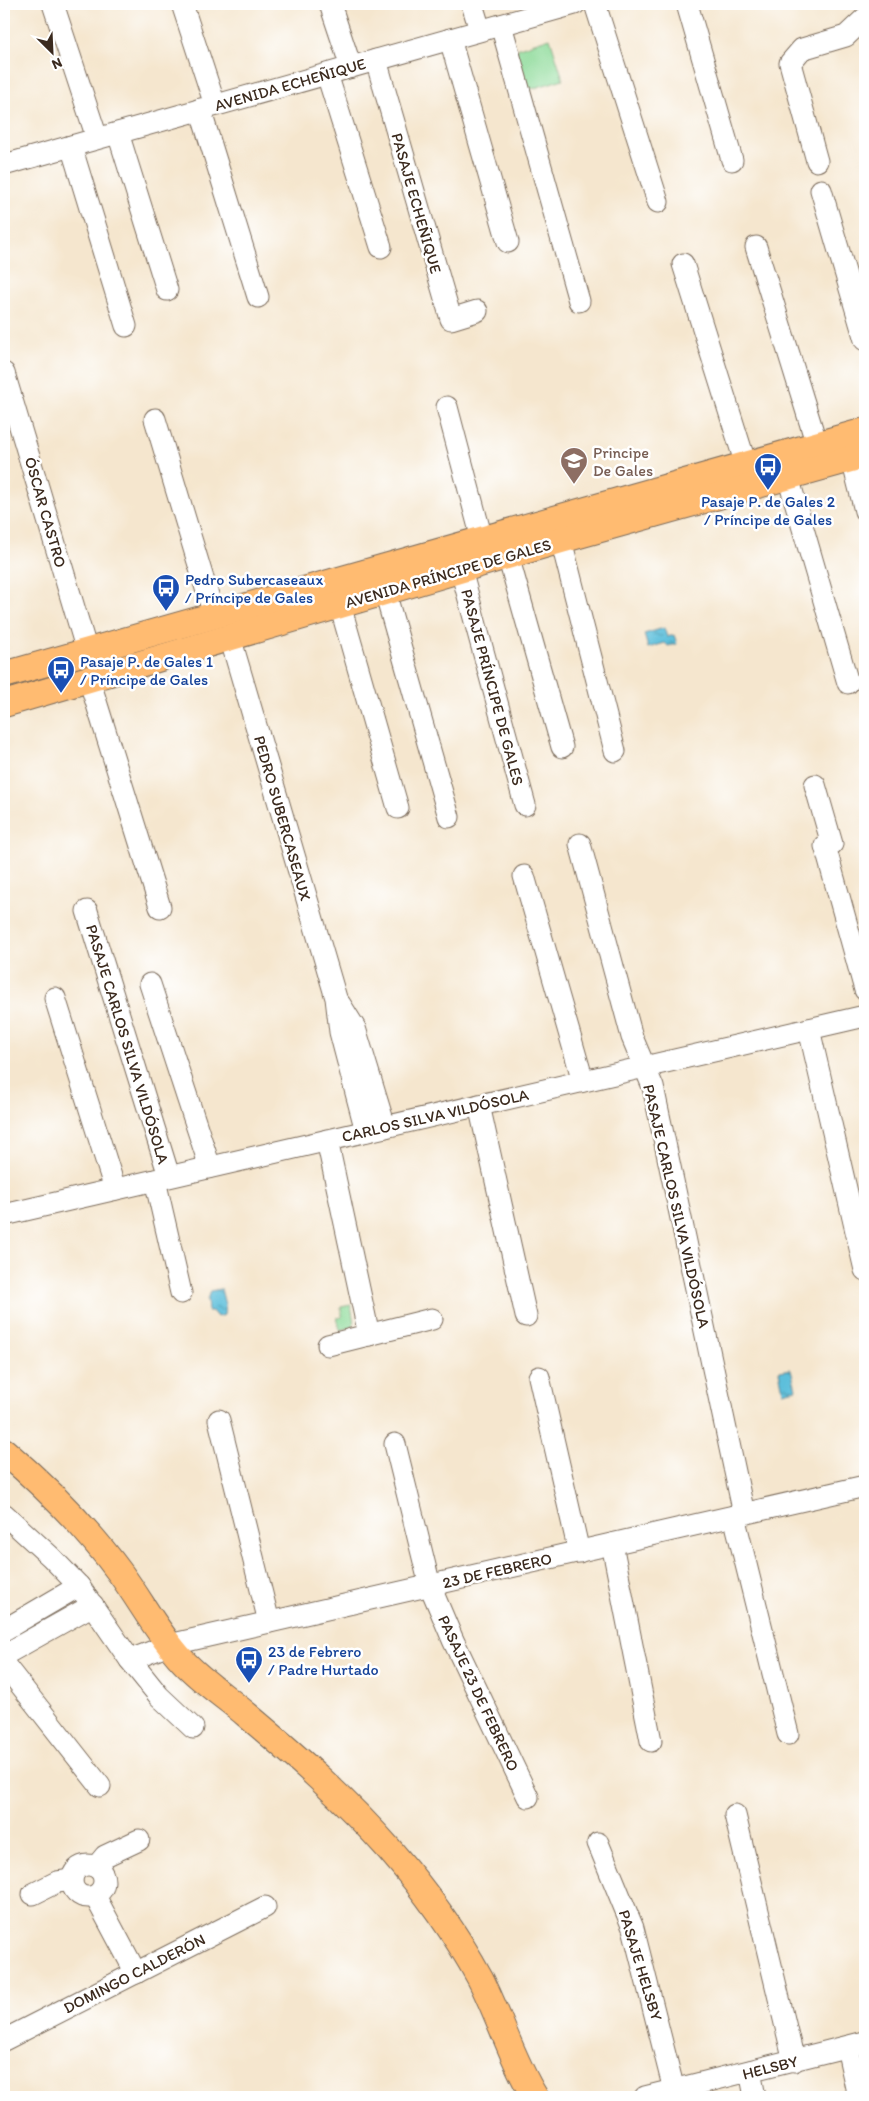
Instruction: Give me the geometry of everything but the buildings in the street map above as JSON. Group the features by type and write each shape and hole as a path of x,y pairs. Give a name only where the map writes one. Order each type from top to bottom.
{"main road":[{"name":"AVENIDA PRÍNCIPE DE GALES","path":"4,675 865,431"},
{"name":"AVENIDA PRÍNCIPE DE GALES","path":"4,704 561,540 859,457"},
{"path":"4,1451 98,1545 140,1601 169,1645 201,1678 323,1779 390,1850 464,1949 494,2008 516,2063 535,2097"},
{"path":"4,1460 31,1477"}],"street":[{"path":"53,4 97,138"},
{"path":"182,4 258,297"},
{"path":"330,4 351,67"},
{"path":"472,4 480,30"},
{"name":"AVENIDA ECHEÑIQUE","path":"4,165 450,39 480,30 510,16 576,4"},
{"path":"595,4 658,202"},
{"path":"686,4 732,160"},
{"path":"510,16 579,301"},
{"path":"817,161 790,63 802,49 846,36 865,18"},
{"path":"450,39 508,242"},
{"name":"PASAJE ECHEÑIQUE","path":"376,60 451,319 477,311"},
{"path":"327,74 381,247"},
{"path":"118,132 167,290"},
{"path":"71,146 126,326"},
{"path":"822,190 865,340"},
{"path":"756,247 817,445"},
{"path":"683,264 746,465"},
{"name":"ÓSCAR CASTRO","path":"4,373 87,651"},
{"path":"447,406 482,540"},
{"path":"154,419 214,615"},
{"path":"859,457 865,511"},
{"path":"788,477 848,683"},
{"path":"561,540 615,751"},
{"path":"508,556 562,747"},
{"name":"PASAJE PRÍNCIPE DE GALES","path":"461,570 525,805"},
{"path":"385,592 449,817"},
{"path":"340,605 398,808"},
{"name":"PEDRO SUBERCASEAUX","path":"230,637 336,998 355,1028 376,1129"},
{"path":"90,679 160,906"},
{"path":"815,785 832,844 825,846 865,990"},
{"name":"PASAJE CARLOS SILVA VILDÓSOLA","path":"580,844 632,1037 653,1087 739,1515"},
{"path":"524,876 583,1081"},
{"name":"PASAJE CARLOS SILVA VILDÓSOLA","path":"87,911 162,1178 181,1293"},
{"path":"150,984 210,1167"},
{"path":"54,998 115,1189"},
{"name":"CARLOS SILVA VILDÓSOLA","path":"4,1214 865,1016"},
{"path":"809,1029 865,1270"},
{"path":"479,1105 526,1316"},
{"path":"327,1140 369,1335"},
{"path":"328,1345 432,1320"},
{"path":"539,1377 578,1552"},
{"path":"219,1420 269,1622"},
{"name":"PASAJE 23 DE FEBRERO","path":"396,1444 430,1586 528,1797"},
{"name":"23 DE FEBRERO","path":"130,1660 169,1645 865,1486"},
{"path":"4,1514 51,1557 79,1586 130,1660 159,1696 194,1728"},
{"path":"739,1515 788,1734"},
{"path":"612,1544 651,1741"},
{"path":"4,1630 79,1586"},
{"path":"4,1655 93,1605"},
{"path":"4,1664 100,1786"},
{"path":"735,1815 794,2061"},
{"path":"96,1867 106,1856 140,1840"},
{"name":"PASAJE HELSBY","path":"598,1843 633,1928 674,2090"},
{"path":"92,1865 96,1867 105,1879 102,1889 95,1896 84,1897 79,1895 75,1891 72,1880 77,1870 92,1865"},
{"path":"33,1894 57,1882 72,1880"},
{"path":"95,1896 136,1973"},
{"name":"DOMINGO CALDERÓN","path":"4,2040 265,1907"},
{"path":"856,2045 858,2097"},
{"name":"HELSBY","path":"645,2097 856,2045"},
{"path":"750,2071 755,2097"}],"green space":[{"path":"550,38 563,79 525,91 515,54 519,48"},
{"path":"351,1305 354,1323 352,1327 340,1330 337,1318 342,1317 341,1307"}],"water":[{"path":"664,628 667,637 674,635 677,644 668,646 665,643 648,648 644,634"},
{"path":"221,1289 225,1305 224,1315 217,1317 212,1311 208,1311 207,1300 210,1291"},
{"path":"791,1369 796,1389 783,1392 779,1371"}],"place":[{"name":"Principe De Gales","path":"574,485"},
{"name":"Pasaje P. de Gales 2 / Príncipe de Gales","path":"768,491"},
{"name":"Pedro Subercaseaux / Príncipe de Gales","path":"166,612"},
{"name":"Pasaje P. de Gales 1 / Príncipe de Gales","path":"61,694"},
{"name":"23 de Febrero / Padre Hurtado","path":"249,1684"}]}
